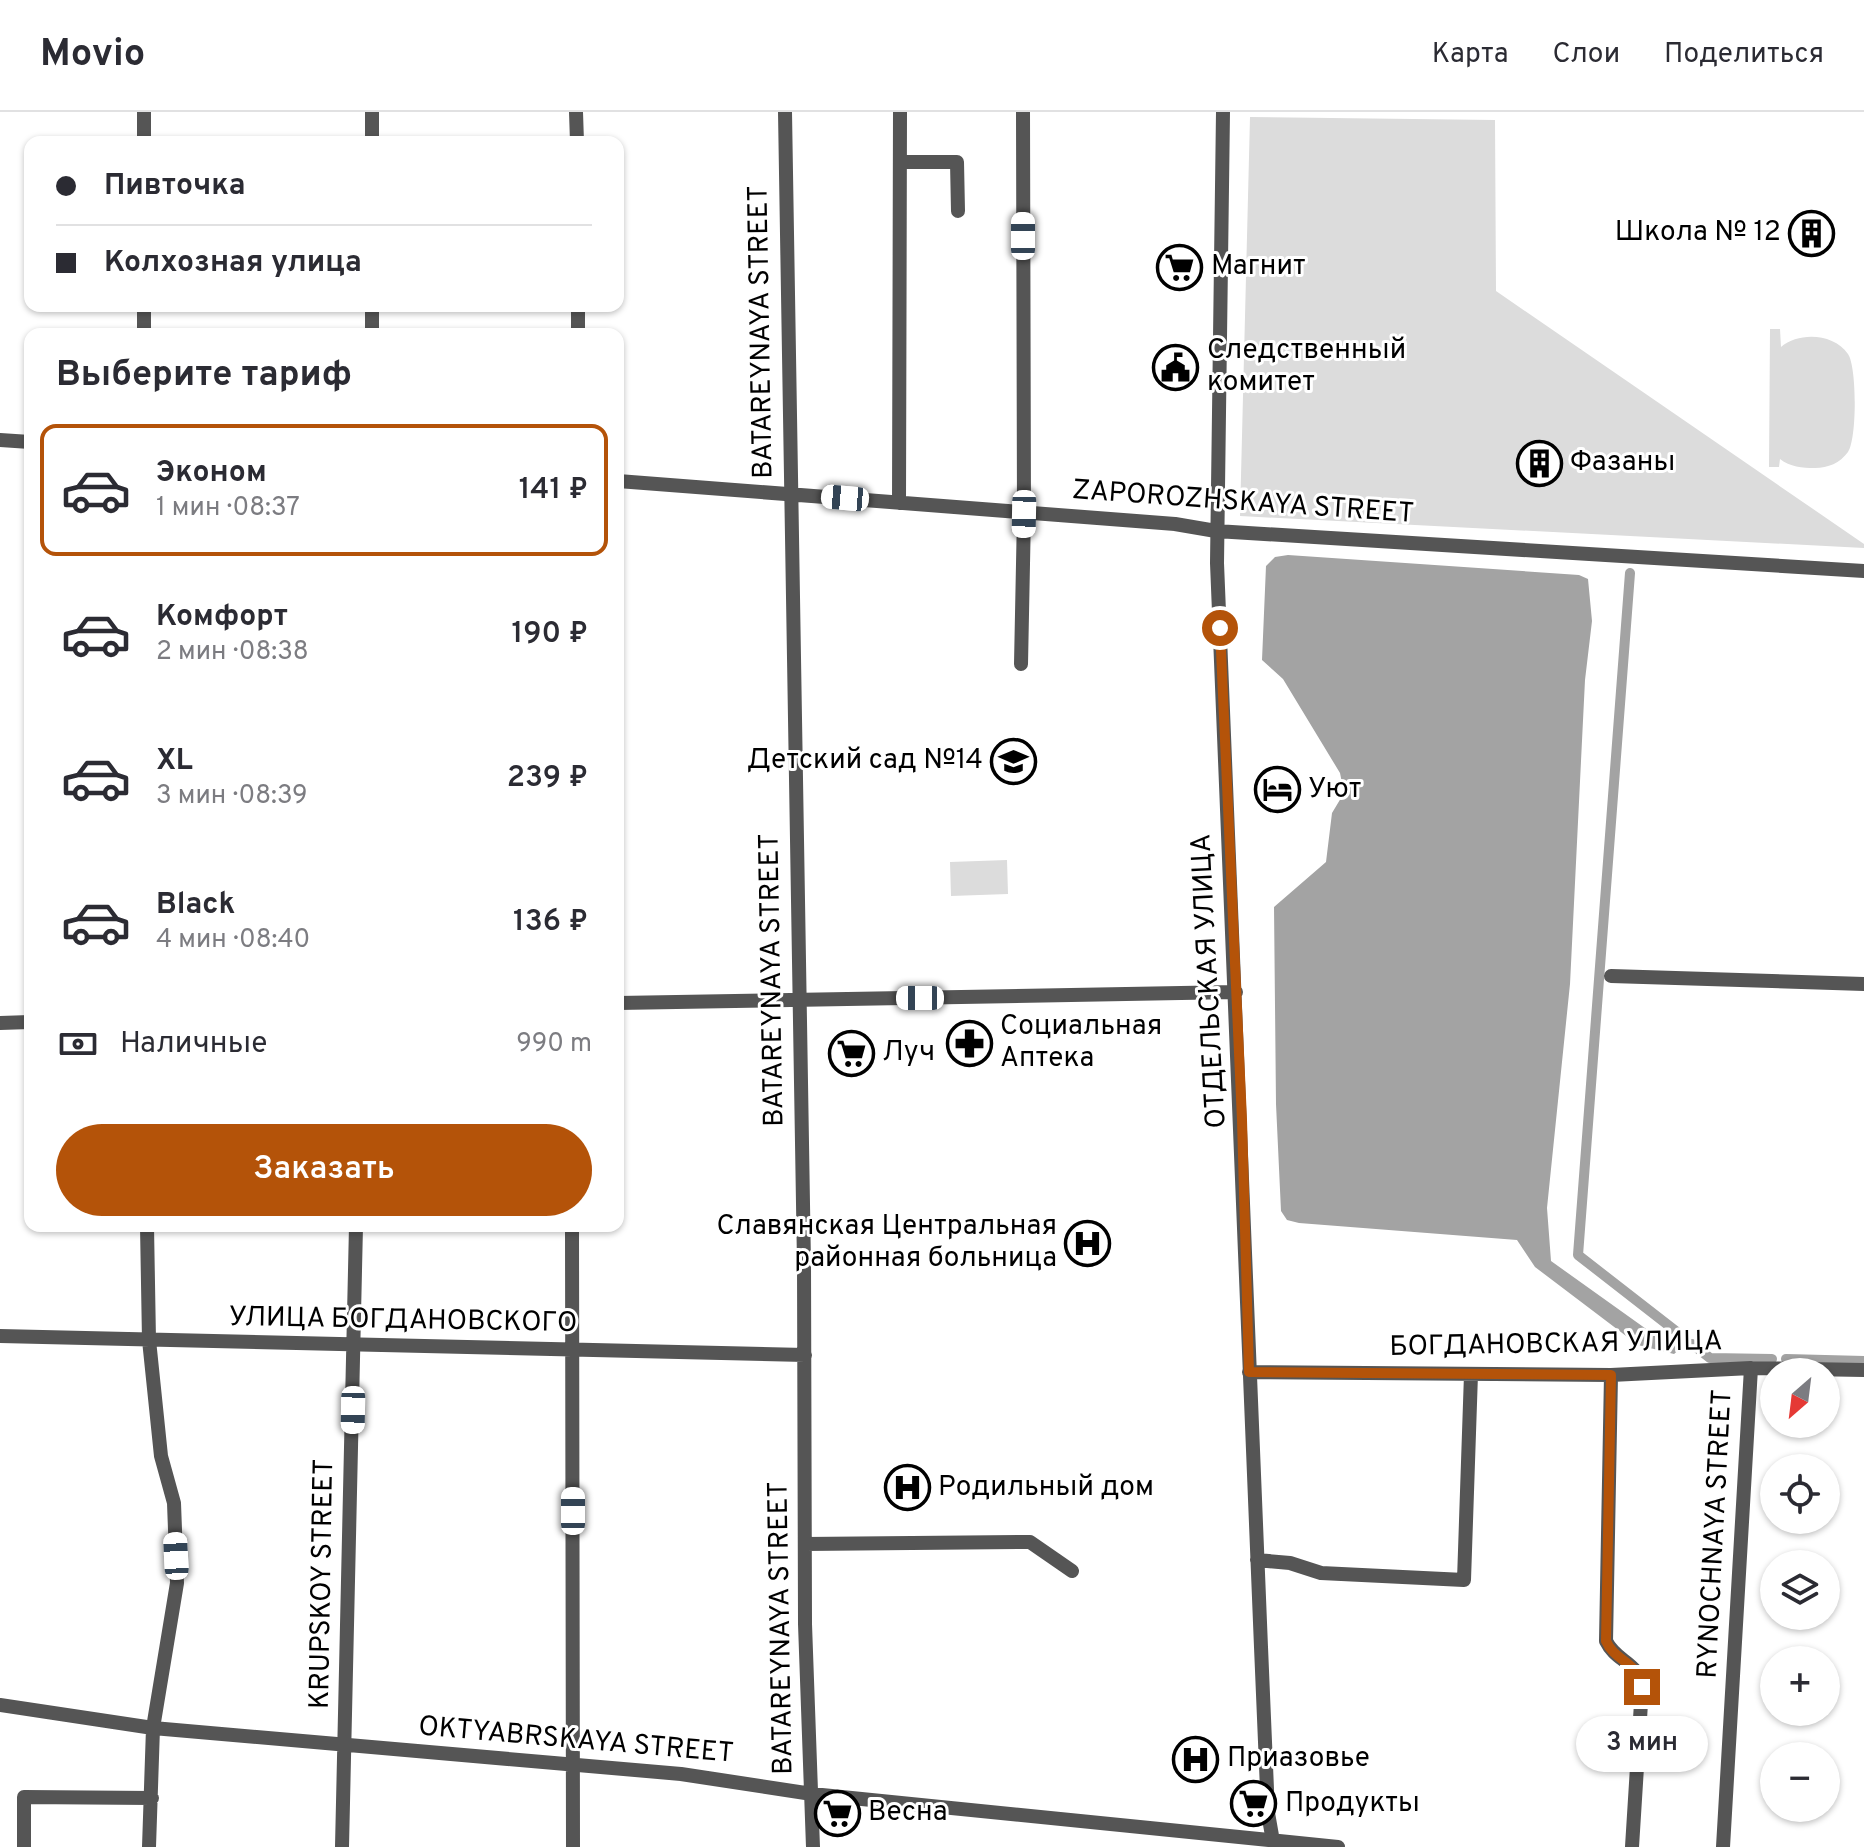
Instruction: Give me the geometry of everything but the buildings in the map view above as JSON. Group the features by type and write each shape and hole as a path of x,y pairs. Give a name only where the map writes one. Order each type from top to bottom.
{"street":[{"path":"144,112 144,136"},
{"path":"372,112 372,136"},
{"path":"576,112 577,136"},
{"name":"BATAREYNAYA STREET","path":"785,112 805,1355 805,1544 813,1847"},
{"path":"899,503 900,112"},
{"path":"1021,664 1024,514 1023,112"},
{"name":"ОТДЕЛЬСКАЯ УЛИЦА","path":"1223,112 1216,531 1268,1813 1274,1844"},
{"path":"900,162 957,162 958,211"},
{"path":"0,440 24,442"},
{"name":"ZAPOROZHSKAYA STREET","path":"624,481 1216,531 1864,571"},
{"path":"1611,976 1864,984"},
{"path":"624,1003 1236,992"},
{"path":"0,1023 24,1022"},
{"path":"147,1232 149,1340 161,1456 174,1503 177,1583 153,1728 149,1847"},
{"name":"KRUPSKOY STREET","path":"342,1847 356,1232"},
{"path":"572,1232 573,1847"},
{"name":"УЛИЦА БОГДАНОВСКОГО","path":"0,1336 573,1352 805,1355"},
{"name":"БОГДАНОВСКАЯ УЛИЦА","path":"1249,1372 1611,1375 1751,1368 1864,1370"},
{"name":"RYNOCHNAYA STREET","path":"1723,1847 1751,1368"},
{"path":"1257,1560 1290,1563 1321,1573 1464,1580 1471,1374"},
{"path":"1611,1375 1606,1641 1610,1652 1634,1665 1641,1675 1642,1687 1632,1847"},
{"path":"805,1544 1030,1542 1072,1571"},
{"name":"OKTYABRSKAYA STREET","path":"0,1705 153,1728 681,1774 812,1794 1274,1844 1338,1847"},
{"path":"24,1847 24,1797 152,1798"}],"shaded area":[{"path":"1250,117 1495,120 1496,291 1864,544 1864,548 1240,516"},
{"path":"1770,329 1780,329 1781,347 1797,339 1816,337 1834,342 1848,354 1854,387 1853,433 1848,452 1833,464 1805,468 1780,459 1779,467 1769,467"},
{"path":"1288,555 1579,575 1588,579 1592,621 1585,680 1570,984 1547,1208 1551,1261 1649,1331 1678,1341 1680,1349 1674,1354 1638,1345 1535,1267 1517,1240 1299,1223 1287,1220 1281,1211 1276,1104 1274,907 1326,862 1332,813 1344,793 1340,773 1283,679 1262,660 1266,566 1275,557"},
{"path":"1007,860 1008,894 951,896 950,862"}],"waterway":[{"path":"1630,573 1578,1255 1677,1332"},
{"path":"1692,1344 1710,1358 1760,1359"},
{"path":"1840,1360 1864,1361"}],"place":[{"name":"Школа № 12","path":"1812,233"},
{"name":"Магнит","path":"1180,267"},
{"name":"Следственный комитет","path":"1176,367"},
{"name":"Фазаны","path":"1539,463"},
{"name":"Детский сад №14","path":"1014,761"},
{"name":"Уют","path":"1277,790"},
{"name":"Социальная Аптека","path":"969,1043"},
{"name":"Луч","path":"851,1053"},
{"name":"Славянская Центральная районная больница","path":"1088,1243"},
{"name":"Родильный дом","path":"907,1488"},
{"name":"Приазовье","path":"1196,1759"},
{"name":"Продукты","path":"1254,1804"},
{"name":"Весна","path":"837,1813"}],"route":[{"path":"1220,628 1242,1120 1249,1372 1611,1375 1606,1641 1610,1652 1634,1665 1641,1675 1642,1687"}]}
